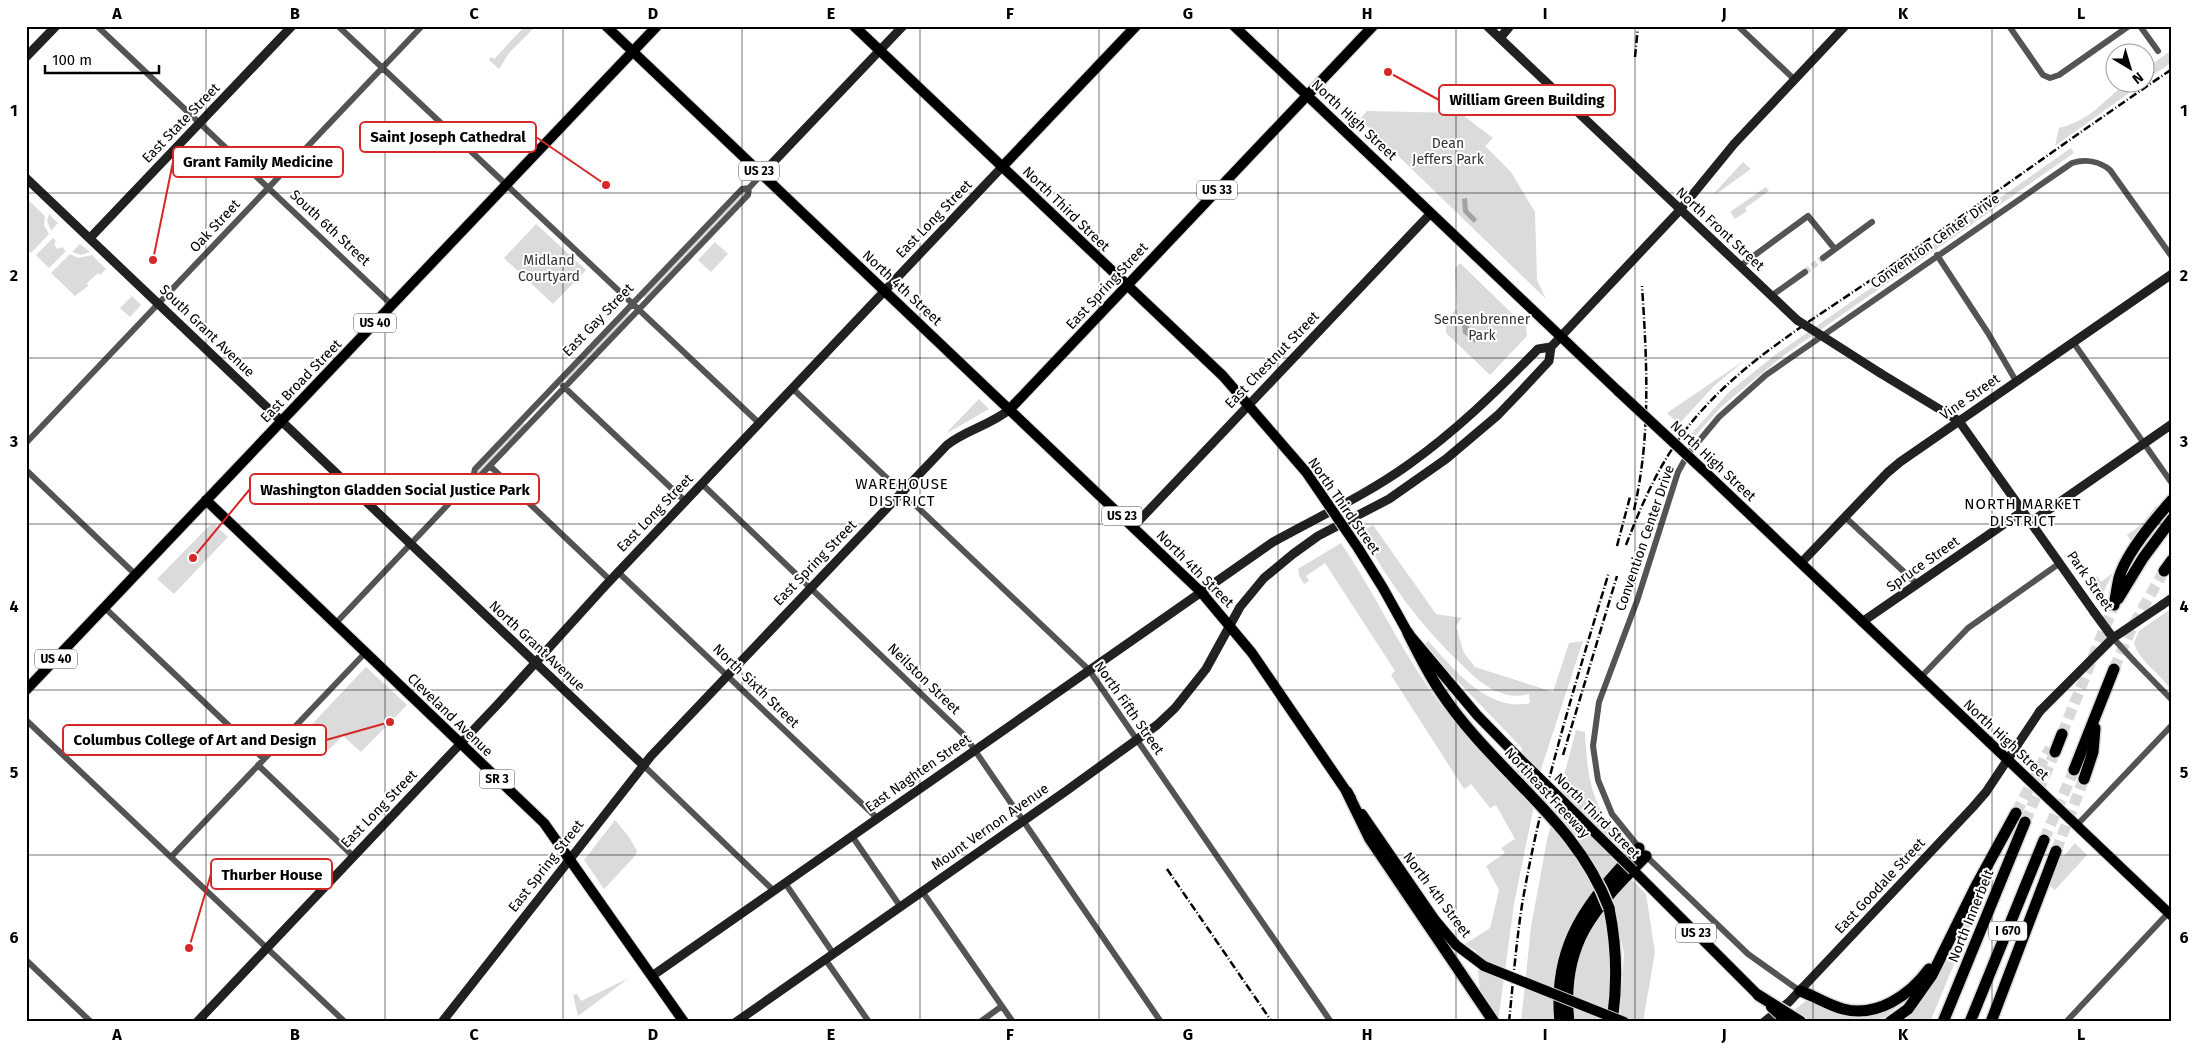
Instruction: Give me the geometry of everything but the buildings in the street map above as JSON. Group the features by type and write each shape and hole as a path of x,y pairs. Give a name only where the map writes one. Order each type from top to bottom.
{"highway":[{"path":"2172,500 2155,519 2134,549 2119,576 2114,605 2143,558 2172,518"},
{"path":"2164,571 2172,560"},
{"name":"Northeast Freeway","path":"1408,634 1430,677 1451,708 1481,744 1552,817 1580,851 1602,889 1609,908 1617,960 1616,997 1612,1022"},
{"path":"2074,770 2114,668"},
{"path":"2084,779 2093,752 2096,714"},
{"path":"2052,750 2060,733"},
{"path":"1347,792 1370,839 1494,1022"},
{"path":"1890,1022 1908,1009 1932,975 1944,947 2016,813"},
{"name":"North Innerbelt","path":"1944,1022 2026,822"},
{"name":"I 670","path":"1970,1022 2044,840"},
{"path":"1991,1022 2056,851"},
{"path":"1560,1022 1560,975 1570,937 1593,899 1643,852"},
{"path":"1569,1022 1567,984 1580,936 1598,906 1643,852"},
{"path":"1800,991 1842,1009 1866,1010 1880,1007 1905,993 1917,982 1928,971 1944,947"},
{"path":"1995,1022 2012,969"},
{"path":"1758,995 1801,1022"}],"main road":[{"name":"US 23","path":"606,26 633,52"},
{"name":"East Broad Street","path":"26,690 657,26"},
{"name":"North Third Street","path":"854,26 1222,376 1249,404 1306,472 1358,548 1383,588 1408,634 1477,715 1787,1022"},
{"name":"East Long Street","path":"1002,167 1136,26"},
{"name":"North High Street","path":"1234,26 1801,563 2006,760 2171,913"},
{"name":"US 33","path":"1307,95 1373,26"},
{"name":"North 4th Street","path":"633,52 1201,592 1231,625 1252,653 1435,920 1456,946 1484,966 1624,1022"},
{"name":"East Spring Street","path":"1010,409 1307,95"},
{"name":"Cleveland Avenue","path":"206,500 460,744 538,816 684,1022"}],"street":[{"path":"26,57 56,26"},
{"name":"South 6th Street","path":"97,26 392,304"},
{"name":"East State Street","path":"90,238 292,26"},
{"path":"338,26 759,423"},
{"name":"Oak Street","path":"26,443 422,26"},
{"name":"East Gay Street","path":"335,624 473,478 481,475 565,388 748,195 749,188 762,174 903,26"},
{"name":"North Front Street","path":"1487,26 1797,320 1959,421"},
{"path":"1500,38 1510,26"},
{"path":"1738,26 1794,80"},
{"path":"1551,347 1680,210 1718,163 1845,26"},
{"path":"2009,26 2044,75 2050,78 2059,75 2129,26"},
{"path":"2140,26 2158,51"},
{"name":"Convention Center Drive","path":"1800,991 1748,954 1643,852 1612,814 1605,800 1595,762 1594,732 1599,702 1640,594 1678,472 1701,438 1742,396 1766,376 2058,170 2072,163 2082,160 2096,162 2110,170 2172,258"},
{"name":"East Long Street","path":"196,1022 460,744 610,580 1002,167"},
{"name":"South Grant Avenue","path":"26,178 281,421"},
{"name":"East Gay Street","path":"473,478 474,469 742,189 749,188"},
{"name":"East Chestnut Street","path":"1133,526 1431,213"},
{"path":"1740,266 1808,216 1834,248"},
{"path":"1823,258 1834,248 1872,222"},
{"path":"1937,255 1988,333 2016,381"},
{"path":"1771,296 1805,272"},
{"name":"Vine Street","path":"1801,563 1887,473 2016,381 2172,274"},
{"path":"2073,342 2171,482"},
{"name":"East Naghten Street","path":"652,976 1273,542 1349,502 1406,466 1460,424 1538,349 1551,347"},
{"name":"Mount Vernon Avenue","path":"736,1022 1137,740 1163,719 1191,689 1206,669 1240,607 1264,578 1300,548 1318,536 1389,498 1446,459 1498,414 1549,362 1551,347"},
{"path":"558,382 685,502"},
{"name":"North Fifth Street","path":"792,388 1089,670 1331,1022"},
{"name":"East Spring Street","path":"442,1022 643,766 727,675 955,439 987,424 1010,409"},
{"name":"North Grant Avenue","path":"281,421 774,891"},
{"name":"Park Street","path":"1959,421 2113,638 2172,700"},
{"path":"2031,522 2172,424"},
{"path":"490,466 610,580"},
{"path":"26,470 136,574"},
{"name":"Neilston Street","path":"702,484 955,725 975,750 1161,1022"},
{"name":"Spruce Street","path":"1862,622 2023,511"},
{"path":"1845,517 1917,584"},
{"path":"1300,527 1304,538 1300,548"},
{"path":"1920,678 1968,628 2060,563"},
{"name":"North Sixth Street","path":"618,572 877,818"},
{"name":"East Goodale Street","path":"1764,1022 1800,991 1973,807 2040,711 2113,638 2172,598"},
{"path":"104,608 264,759"},
{"path":"171,857 365,653"},
{"path":"26,720 345,1022"},
{"path":"2076,826 2172,725"},
{"path":"258,765 354,856"},
{"path":"852,836 900,906"},
{"path":"785,883 869,1022"},
{"path":"922,891 1013,1022"},
{"path":"2066,1022 2171,913"},
{"path":"26,960 92,1022"},
{"path":"980,1022 1002,1006"}],"green space":[{"path":"525,26 536,26 509,53 499,69 489,60 491,57 494,59"},
{"path":"2172,50 2172,62 2156,73 2156,61"},
{"path":"2116,92 2130,92 2055,146 2059,128 2080,120"},
{"name":"Dean Jeffers Park","path":"1367,111 1460,113 1493,138 1485,146 1511,172 1535,212 1537,280 1546,299 1360,119"},
{"path":"2071,148 2074,153 1783,356 1722,406 1693,438 1690,435 1730,391 1775,355"},
{"path":"1743,162 1751,169 1716,194 1715,192"},
{"path":"1766,187 1769,191 1745,208 1747,211 1735,219 1730,212"},
{"path":"749,188 748,195 647,300 642,295 742,189"},
{"path":"26,198 45,216 44,225 49,234 31,253 26,249"},
{"path":"49,214 58,223 51,231 47,221"},
{"name":"Midland Courtyard","path":"536,224 586,270 553,304 504,258"},
{"path":"53,238 56,241 54,244 57,249 62,247 66,251 49,268 36,255"},
{"path":"715,242 728,254 711,272 698,260"},
{"path":"80,244 90,252 81,255 72,252"},
{"path":"70,254 78,258 92,255 106,269 100,275 98,273 87,283 88,286 75,296 51,273"},
{"name":"Sensenbrenner Park","path":"1460,263 1526,327 1527,336 1490,375 1446,333 1446,320 1457,309 1455,269"},
{"path":"132,296 141,305 130,317 120,308"},
{"path":"626,311 631,316 568,380 563,376"},
{"path":"1745,360 1714,386 1679,424 1667,413"},
{"path":"979,399 989,409 949,432 948,431"},
{"path":"523,421 526,426 481,475 473,478 475,469"},
{"path":"2156,506 2132,542 2127,535 2142,524"},
{"path":"210,525 215,525 228,537 174,594 157,579"},
{"path":"1373,525 1436,614 1462,618 1456,626 1464,653 1475,667 1553,692 1569,643 1583,641 1542,766 1514,904 1498,1022 1483,1022 1476,951 1465,944 1490,928 1499,890 1486,866 1505,853 1501,848 1515,839 1496,805 1490,808 1471,784 1464,789 1391,675 1395,671 1325,563 1306,576 1309,581 1304,584 1299,576 1298,569 1341,543 1430,690 1449,716 1513,786 1522,748 1446,669 1425,644 1428,641 1461,676 1486,695 1500,701 1515,704 1530,703 1529,694 1508,695 1486,686 1468,671 1431,633 1393,585 1361,532"},
{"path":"2113,573 2101,597 2089,581 2097,576 2101,582"},
{"path":"2172,608 2172,692 2141,657 2134,643 2139,631"},
{"path":"366,667 407,705 361,752 343,736 324,754 313,753 311,744 300,746 296,741"},
{"path":"1576,730 1585,732 1590,780 1599,806 1614,833 1625,847 1628,844 1631,848 1596,887 1582,906 1561,946 1555,969 1553,994 1555,1022 1521,1022 1531,927 1547,840"},
{"path":"615,820 629,837 637,851 635,856 604,889 584,860"},
{"path":"2075,843 2087,855 2055,890 2050,886 2061,855 2063,857"},
{"path":"1987,878 1989,878 1982,897 1930,1022 1899,1022 1916,1007 1934,982"},
{"path":"1632,880 1646,894 1655,952 1643,1022 1620,1022 1624,954 1613,899"},
{"path":"1603,912 1608,939 1609,967 1606,1022 1575,1022 1574,992 1578,964 1587,937"},
{"path":"629,978 578,1016 573,995 577,994 581,1001"},
{"path":"1905,999 1885,1017 1874,1022 1813,1022 1798,1014 1787,1022 1779,1022 1807,1000 1833,1012 1847,1015"}],"shaded area":[{"path":"1467,198 1468,210 1477,219 1474,223 1463,212 1462,199"},
{"path":"1472,314 1475,317 1469,323 1469,333 1475,338 1475,343 1463,333 1462,324"}],"tunnel":[{"path":"1805,272 1823,258"},
{"path":"2114,669 2131,629 2164,571"},
{"path":"2062,734 2114,605"},
{"path":"2016,813 2050,748"},
{"path":"2025,822 2055,752"},
{"path":"2044,840 2074,770"},
{"path":"2056,851 2084,779"}],"railway":[{"path":"1635,57 1638,26"},
{"path":"1626,545 1641,507 1658,472 1679,439 1723,388 1766,352 2172,69"},
{"path":"1634,510 1643,454 1645,427 1646,371 1642,286"},
{"path":"1617,546 1630,497"},
{"path":"1509,1022 1522,905 1539,821 1560,737 1609,572"},
{"path":"1563,755 1617,576"},
{"path":"1167,869 1272,1022"}],"place":[{"name":"William Green Building","path":"1388,72"},
{"name":"Saint Joseph Cathedral","path":"606,185"},
{"name":"Grant Family Medicine","path":"153,260"},
{"name":"Washington Gladden Social Justice Park","path":"193,558"},
{"name":"Columbus College of Art and Design","path":"390,722"},
{"name":"Thurber House","path":"189,948"}],"district":[{"name":"WAREHOUSE DISTRICT","path":"902,492"},
{"name":"NORTH MARKET DISTRICT","path":"2023,512"}]}
